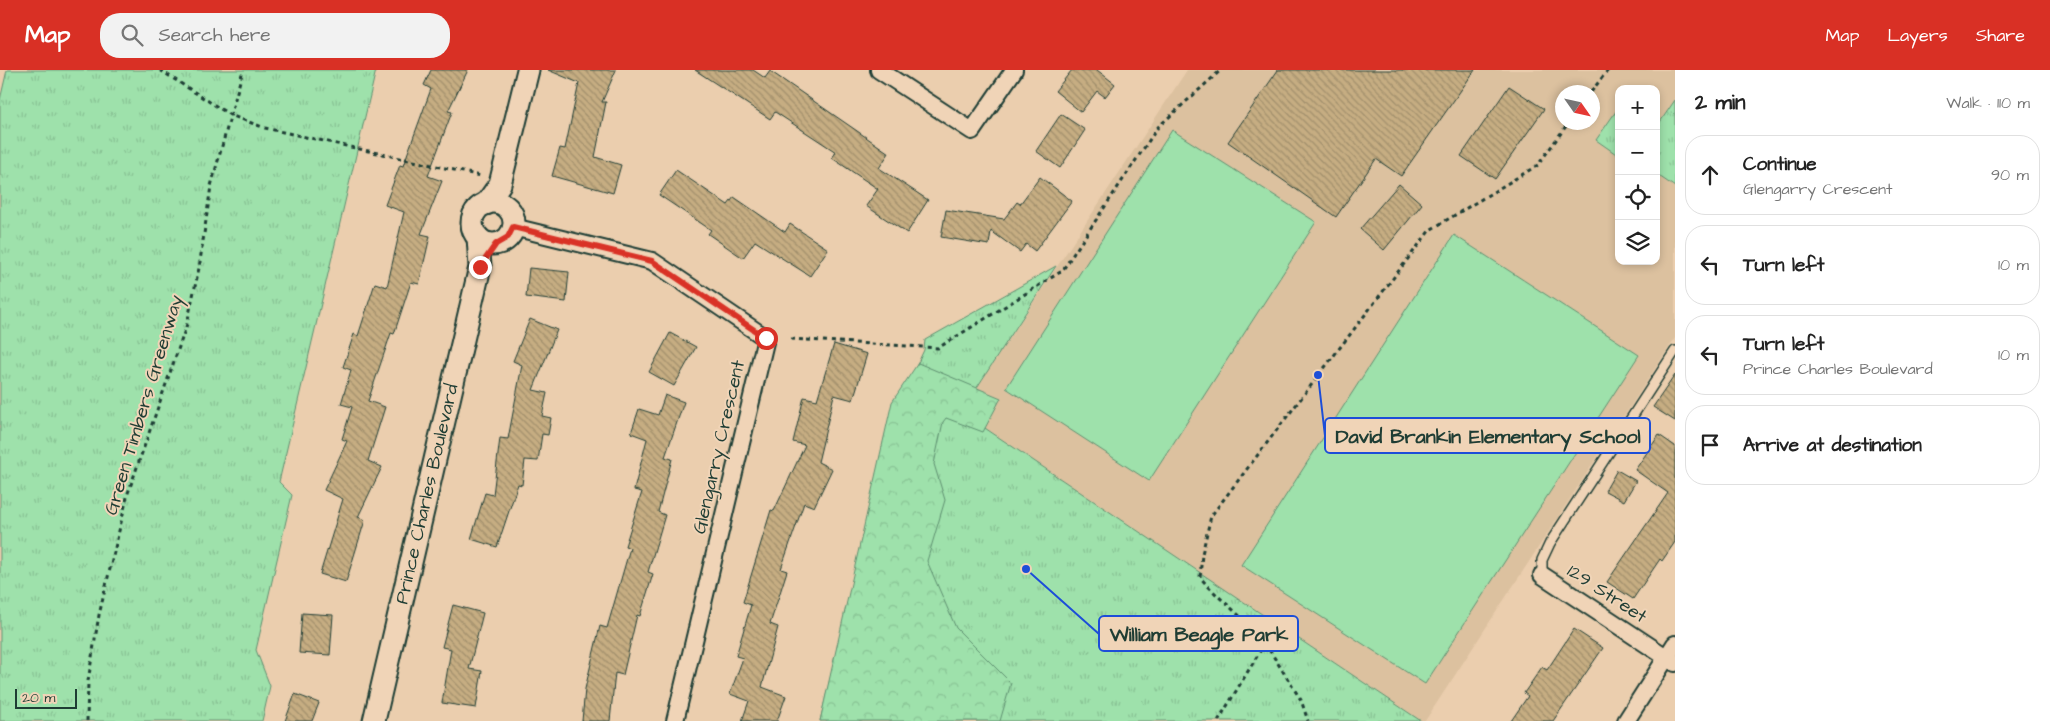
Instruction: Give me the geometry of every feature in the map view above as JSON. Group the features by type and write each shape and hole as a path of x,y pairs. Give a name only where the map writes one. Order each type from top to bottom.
{"street":[{"path":"496,205 475,212 472,218 472,225 487,241 508,237 513,227 513,218 496,205 493,180 528,70"},
{"path":"879,70 972,131 1014,70"},
{"name":"Glengarry Crescent","path":"513,227 652,261 766,338 675,721"},
{"name":"Prince Charles Boulevard","path":"374,721 487,241"},
{"name":"129 Street","path":"1542,575 1672,655"},
{"path":"1626,721 1672,655"}],"lane":[{"path":"1542,575 1542,560 1550,543 1675,351"}],"path":[{"path":"160,70 230,115 265,128 493,180"},
{"name":"Green Timbers Greenway","path":"88,721 88,681 98,615 128,493 187,324 199,268 211,186 243,70"},
{"path":"791,339 938,348 1062,271 1158,127 1221,70"},
{"path":"1596,85 1608,70"},
{"path":"1308,721 1301,700 1251,625 1210,588 1200,576 1202,554 1211,516 1430,230 1538,165 1563,130"},
{"path":"1218,721 1264,644"}],"shaded area":[{"path":"1187,70 1675,70 1675,338 1425,721 1421,721 961,412"}],"green space":[{"path":"7,70 376,70 279,482 292,495 256,650 270,686 262,721 0,721 0,100"},
{"path":"1675,100 1675,187 1660,177 1660,122"},
{"path":"1615,113 1615,153 1596,140"},
{"path":"1172,130 1316,222 1149,481 1006,388"},
{"path":"1454,235 1639,355 1425,684 1241,565"},
{"path":"1056,266 961,412 1421,721 820,721 892,418 924,350 925,340"},
{"path":"918,363 1001,398 983,432 946,418 943,422 934,464 945,500 927,561 956,628 1011,683 1000,721 820,721 892,402"}],"building":[{"path":"431,70 468,70 448,111 452,112 428,176 442,181 421,234 430,236 419,284 411,282 394,334 391,333 368,401 385,407 368,461 382,467 358,517 365,520 346,582 320,574 343,499 324,490 347,441 342,439 352,407 341,404 351,370 343,367 354,334 358,336 375,283 387,287 404,212 385,205 400,165 403,166 431,89 424,85"},
{"path":"548,70 616,70 602,102 606,102 595,157 621,165 613,193 552,176 560,148 565,149 579,83"},
{"path":"695,70 753,70 765,78 770,71 889,153 879,168 928,200 907,233 866,206 878,189 832,158 836,152 775,112 770,119"},
{"path":"1072,70 1097,70 1115,84 1105,97 1097,91 1081,112 1055,91"},
{"path":"1278,70 1475,70 1401,176 1376,159 1336,217 1228,142"},
{"path":"1509,86 1544,109 1495,179 1461,156"},
{"path":"1061,114 1085,130 1060,168 1036,151"},
{"path":"676,170 728,205 734,197 785,232 790,224 828,249 810,276 755,241 743,258 708,234 711,230 659,195"},
{"path":"1040,177 1072,201 1035,251 1026,244 1020,252 991,231 989,245 941,237 946,210 1004,219 1017,202 1020,204"},
{"path":"1399,184 1422,204 1384,250 1360,229"},
{"path":"529,268 569,272 566,302 526,297"},
{"path":"530,319 557,330 533,390 547,393 542,416 551,418 548,435 542,434 538,461 525,460 522,485 518,484 497,547 471,539 485,493 493,495 500,438 508,439 522,365 513,361"},
{"path":"670,333 696,347 674,386 649,372"},
{"path":"834,344 867,354 853,400 834,395 818,462 832,469 814,507 804,503 781,569 787,571 770,624 778,627 762,687 786,696 777,721 742,721 749,701 730,694 743,658 736,656 751,605 743,602 771,510 774,511 805,445 793,442 804,397 817,400"},
{"path":"1675,375 1675,421 1653,407"},
{"path":"665,395 684,402 665,457 672,459 658,512 665,515 648,572 653,574 640,616 637,615 623,675 615,673 610,721 582,721 585,689 600,626 607,628 630,548 625,546 642,492 634,490 647,439 631,433 639,409 658,415"},
{"path":"1659,435 1675,446 1675,542 1662,561 1660,559 1633,599 1607,582 1668,493 1635,470"},
{"path":"1617,470 1636,481 1624,501 1605,491"},
{"path":"453,605 483,613 469,669 482,671 476,708 442,703 451,649 442,647"},
{"path":"302,613 333,615 330,655 299,653"},
{"path":"1574,629 1603,648 1553,721 1511,721 1528,696 1524,693 1542,667 1547,670"},
{"path":"295,694 319,703 312,721 285,721"}],"place":[{"name":"David Brankin Elementary School","path":"1318,375"},
{"name":"William Beagle Park","path":"1026,569"}],"route":[{"path":"480,267 496,244 508,237 513,227 652,261 766,338"}]}
